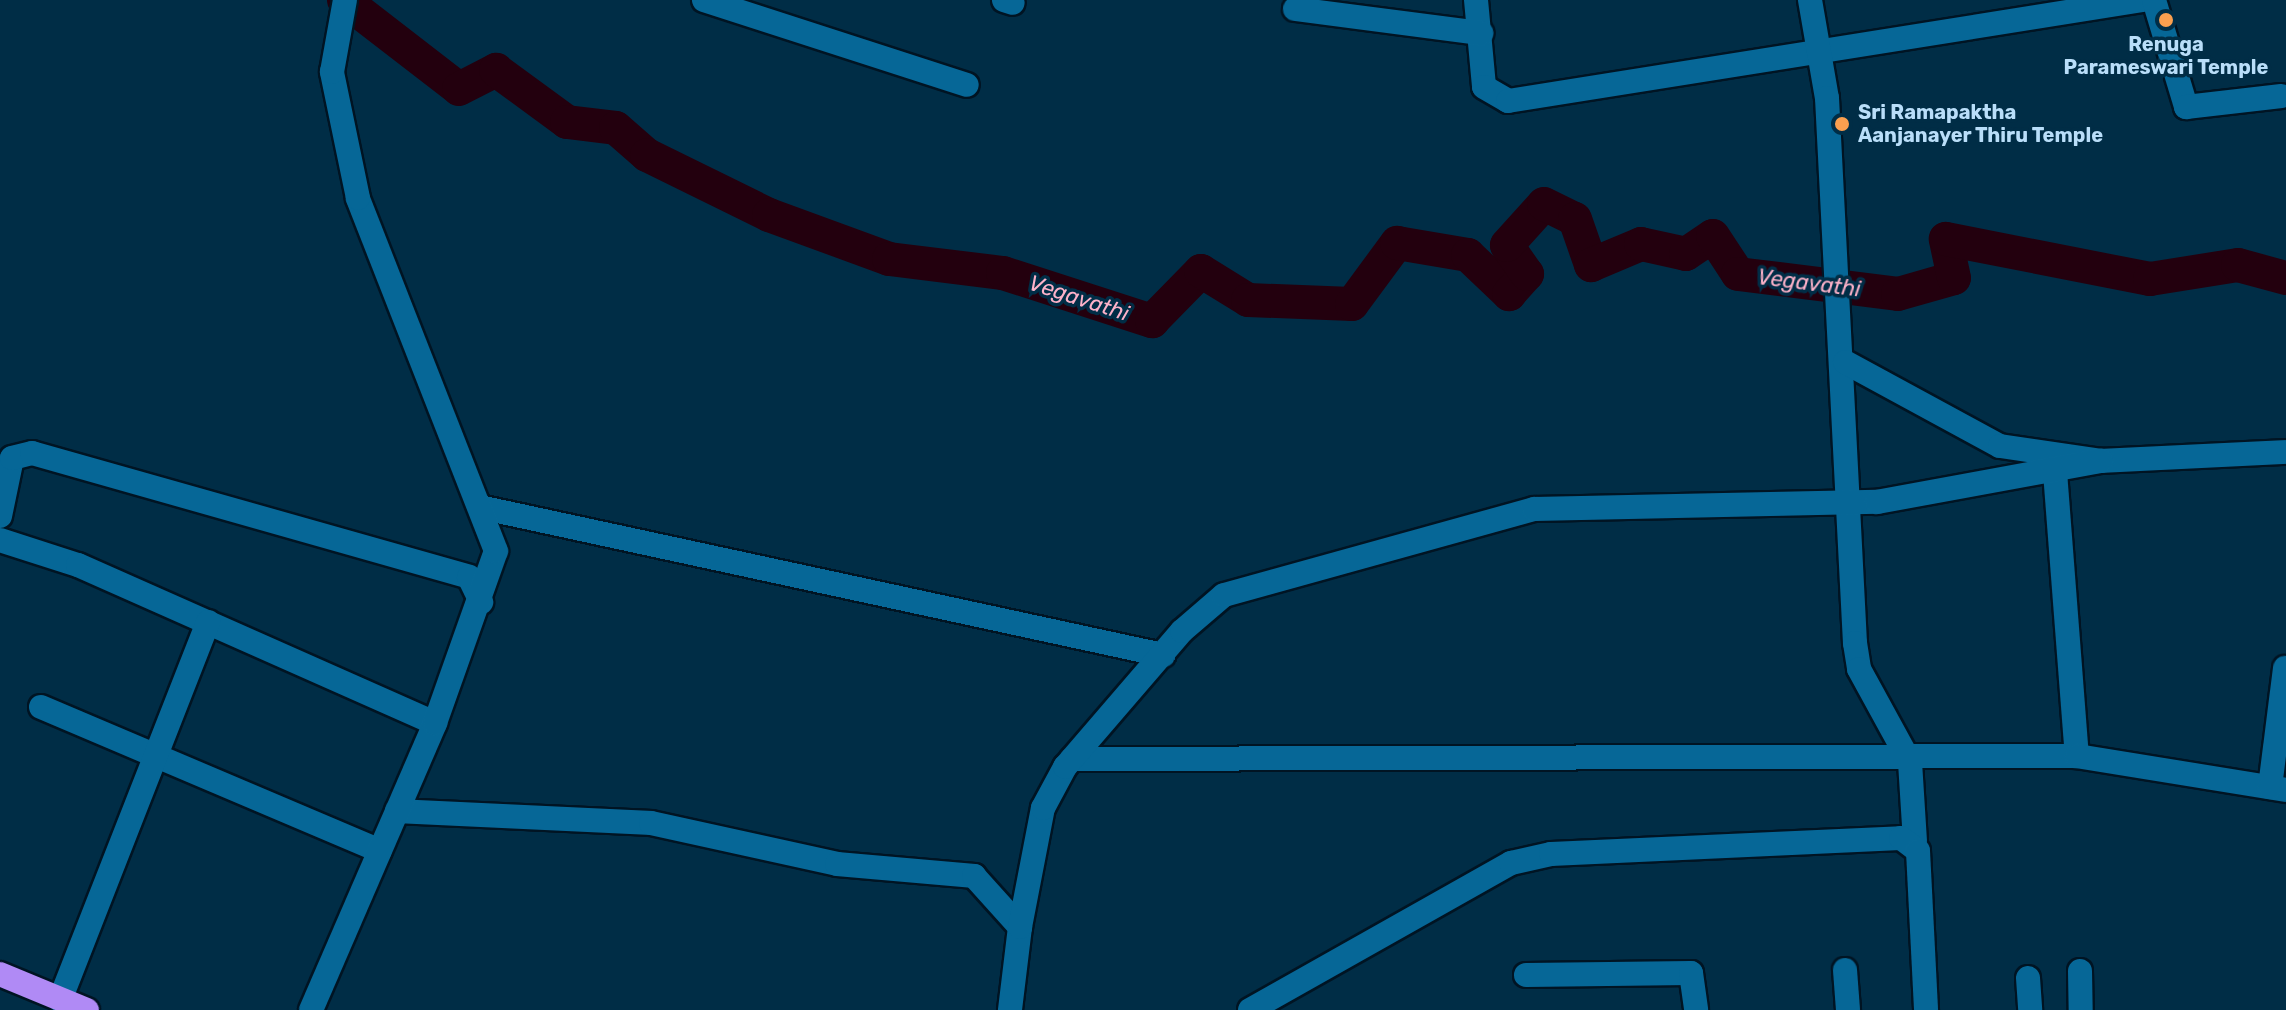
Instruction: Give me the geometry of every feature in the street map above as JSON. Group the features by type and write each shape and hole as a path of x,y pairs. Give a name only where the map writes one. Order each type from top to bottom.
{"highway":[{"path":"0,974 87,1010"}],"street":[{"path":"311,1010 435,723 481,602 496,551 484,508 358,198 332,72 345,0"},
{"path":"704,0 830,47 967,85"},
{"path":"1476,0 1484,87 1508,101 1819,54 2029,10 2143,0"},
{"path":"1810,0 1819,54 1837,297 1845,362 1847,502 1859,669 1910,762 1926,1010"},
{"path":"2154,0 2186,107 2281,96"},
{"path":"1295,9 1481,33"},
{"path":"1845,362 2000,446 2101,461"},
{"path":"1010,1010 1020,927 1043,808 1072,759 1163,655 1224,595 1506,515 1576,505 1847,502 2055,472 2101,461 2286,452"},
{"path":"0,516 12,458 32,453 469,577 481,602"},
{"path":"2055,472 2077,756"},
{"path":"484,508 1163,655"},
{"path":"0,540 66,559 435,723"},
{"path":"60,1000 208,622"},
{"path":"1072,759 1910,762 2077,756 2278,788 2285,668"},
{"path":"41,707 380,851"},
{"path":"397,811 651,823 837,864 953,870 988,885 1020,927"},
{"path":"1250,1010 1511,863 1551,854 1915,841"},
{"path":"1845,970 1848,1010"},
{"path":"2080,971 2081,1010"},
{"path":"1526,975 1691,973 1696,1010"},
{"path":"2028,978 2030,1010"}],"waterway":[{"name":"Vegavathi","path":"344,0 459,89 496,70 567,122 616,128 647,155 769,215 889,259 1003,273 1152,321 1201,271 1248,300 1352,304 1397,243 1468,255 1509,294 1527,274 1507,245 1544,204 1575,219 1591,265 1641,244 1686,254 1713,236 1738,274 1898,294 1954,278 1946,239 2150,279 2238,265 2286,278"}],"place":[{"name":"Renuga Parameswari Temple","path":"2166,20"},
{"name":"Sri Ramapaktha Aanjanayer Thiru Temple","path":"1842,124"}]}
